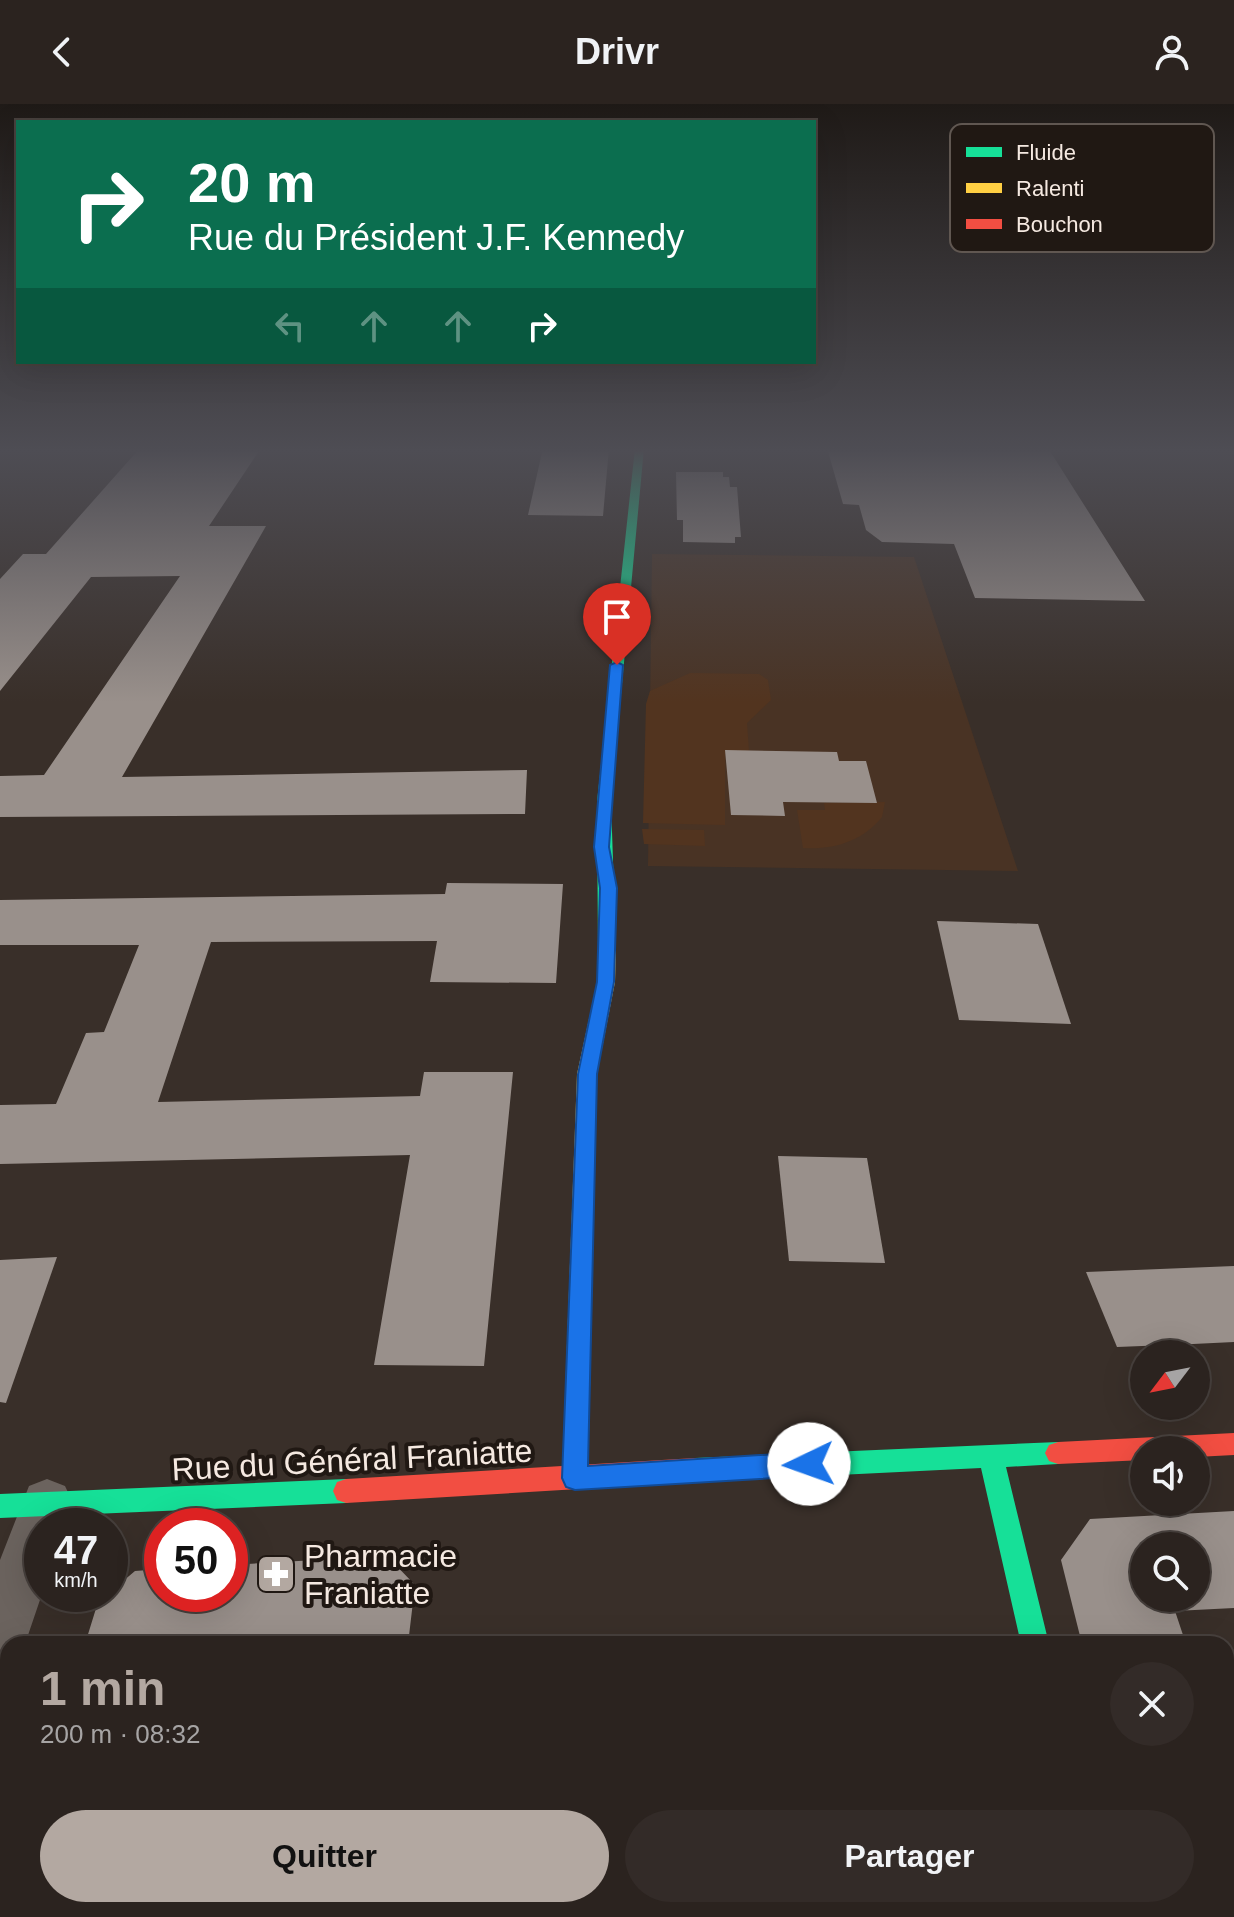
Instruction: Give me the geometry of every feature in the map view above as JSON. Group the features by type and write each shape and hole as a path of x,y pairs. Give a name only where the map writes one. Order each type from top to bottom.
{"street":[{"path":"575,1478 587,1074 606,982 609,888 602,847 604,802 631,533"},
{"name":"Rue du Général Franiatte","path":"23,1504 427,1488 1234,1444"},
{"path":"991,1455 1033,1636"},
{"path":"0,1636 23,1504"}],"shaded area":[{"path":"652,554 914,557 1018,871 648,866"},
{"path":"690,673 759,674 768,680 771,700 747,723 749,751 725,751 725,825 643,823 646,704 650,691"},
{"path":"885,802 882,817 857,838 837,845 803,848 797,810 825,810 824,803"},
{"path":"642,829 704,830 705,846 644,844"}],"building":[{"path":"65,533 262,533 122,777 527,770 525,814 0,817 0,776 44,775 180,576 91,577 0,691 0,579 23,554 46,554"},
{"path":"683,533 741,533 741,537 735,537 735,543 683,542"},
{"path":"869,533 1102,533 1145,601 975,598 954,544 882,542"},
{"path":"725,750 837,752 839,761 866,761 877,803 783,802 785,816 731,815"},
{"path":"447,883 563,884 556,983 430,982 437,941 211,942 158,1102 420,1096 424,1072 513,1072 484,1366 374,1365 410,1155 0,1164 0,1105 56,1104 86,1033 104,1032 139,945 0,945 0,900 445,894"},
{"path":"937,921 1038,924 1071,1024 959,1020"},
{"path":"778,1156 867,1158 885,1263 789,1261"},
{"path":"57,1257 6,1403 0,1402 0,1260"},
{"path":"1234,1266 1234,1342 1130,1340 1130,1346 1117,1347 1086,1272"},
{"path":"1234,1511 1234,1608 1210,1609 1210,1532 1130,1532 1130,1612 1175,1612 1183,1636 1080,1636 1061,1560 1090,1519 1210,1516 1210,1512"},
{"path":"387,1556 415,1585 409,1636 87,1636 95,1612 128,1612 128,1577 135,1571 144,1570 144,1612 248,1612 248,1564"}],"traffic: fast":[{"path":"607,950 604,802 631,533"},
{"path":"695,1470 1058,1453"},
{"path":"991,1455 1033,1636"},
{"path":"0,1506 346,1491"}],"traffic: slow":[{"path":"575,1478 587,1074 606,982 607,950"}],"traffic: jam":[{"path":"1058,1453 1234,1444"},
{"path":"346,1491 695,1470"}],"place":[{"name":"Pharmacie Franiatte","path":"276,1574"}],"route":[{"path":"617,665 602,847 609,888 606,982 587,1074 575,1478 809,1464"}]}
